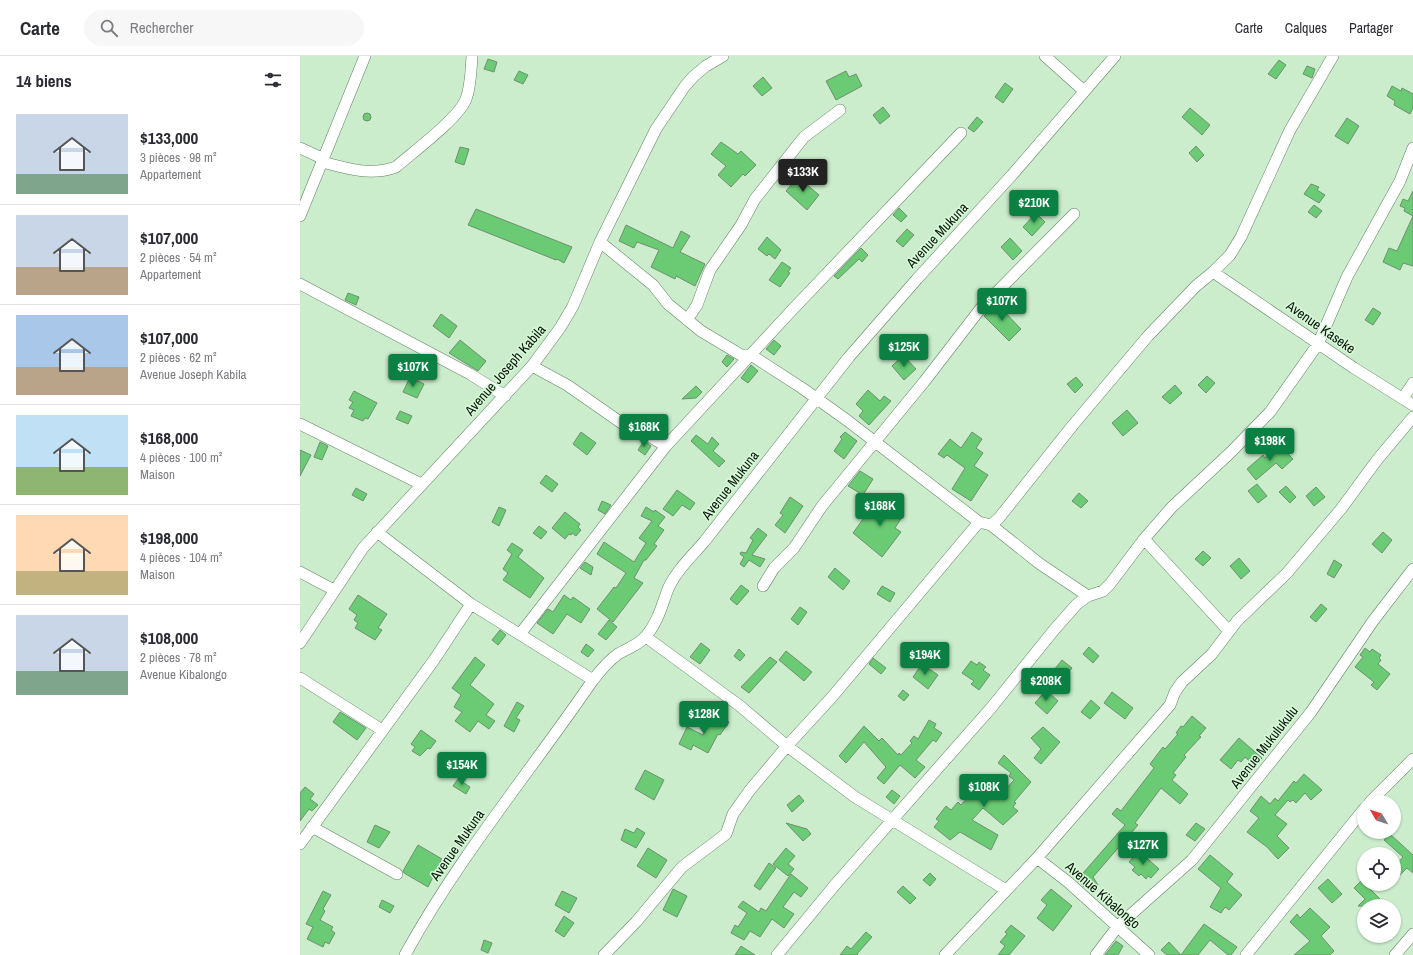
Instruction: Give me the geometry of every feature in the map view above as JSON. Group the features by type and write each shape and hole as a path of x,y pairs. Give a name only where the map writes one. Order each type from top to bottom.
{"street":[{"path":"300,216 366,56"},
{"path":"300,148 324,160 354,170 373,172 386,171 396,167 451,119 460,108 466,99 472,56"},
{"name":"Avenue Joseph Kabila","path":"300,643 334,590 377,532 532,366 560,328 573,306 600,242 640,159 667,111 694,76 706,66 724,56"},
{"path":"1045,56 1084,91"},
{"name":"Avenue Mukuna","path":"405,955 456,871 605,664 646,637 659,615 668,590 680,569 704,542 849,357 885,315 1012,175 1115,56"},
{"path":"991,525 999,518 1073,425 1148,336 1196,286 1230,255 1241,237 1290,130 1333,56"},
{"path":"687,320 697,305 710,270 741,225 755,199 804,136 840,110"},
{"path":"520,634 666,446 961,133"},
{"path":"777,955 834,886 991,708 1054,630 1078,604 1088,596 1103,591 1110,584 1144,539 1172,507 1266,416 1318,344 1347,277 1400,181 1413,148"},
{"path":"763,586 774,568 794,548 825,501 875,442 981,308 1074,214"},
{"path":"600,242 653,285 668,304 701,331 741,355 751,355 817,399 979,522 991,525 1040,564 1088,596"},
{"name":"Avenue Kaseke","path":"1213,272 1318,344 1413,405"},
{"path":"300,284 470,374 505,396"},
{"path":"532,366 567,385 623,424 642,432 666,446"},
{"path":"1403,398 1413,383"},
{"path":"945,955 1037,858 1170,705 1175,692 1182,682 1206,660 1228,630 1287,573 1341,509 1377,460 1413,417"},
{"path":"300,424 421,484"},
{"path":"604,955 636,922 682,867 726,834 731,818 744,798 787,746 832,697 979,522"},
{"path":"377,532 471,604 593,680"},
{"path":"1144,539 1228,630"},
{"name":"Avenue Mukulukulu","path":"1096,955 1118,926 1192,860 1310,712 1332,678 1373,621 1413,569"},
{"path":"300,572 334,590"},
{"path":"300,844 434,660 471,604"},
{"path":"646,637 740,706 787,746 855,797 1006,890"},
{"path":"300,678 382,730"},
{"path":"1377,795 1413,759"},
{"path":"1246,955 1357,819"},
{"path":"312,827 397,874"},
{"name":"Avenue Kibalongo","path":"1037,858 1068,882 1149,955"},
{"path":"1395,955 1413,934"}],"building":[{"path":"488,59 497,62 494,72 484,69"},
{"path":"1279,60 1286,65 1276,79 1268,74"},
{"path":"1307,66 1315,69 1312,78 1303,74"},
{"path":"519,71 528,75 523,84 514,80"},
{"path":"846,71 849,77 856,74 862,86 836,100 826,81"},
{"path":"763,77 772,88 762,96 753,86"},
{"path":"1005,83 1013,89 1003,103 995,97"},
{"path":"1392,86 1401,91 1402,88 1413,94 1413,108 1410,114 1394,105 1395,101 1387,96"},
{"path":"883,107 890,116 880,124 873,115"},
{"path":"1190,108 1210,125 1202,135 1182,117"},
{"path":"365,113 369,113 371,117 369,121 365,121 363,119 363,115"},
{"path":"977,117 983,122 974,132 968,128"},
{"path":"1347,118 1359,126 1348,144 1335,136"},
{"path":"721,142 738,154 741,151 756,165 745,176 743,174 731,187 718,175 726,166 711,154"},
{"path":"1196,146 1204,155 1197,162 1189,153"},
{"path":"460,147 469,149 464,165 455,162"},
{"path":"798,177 819,195 807,210 786,191"},
{"path":"1311,184 1319,187 1317,190 1325,195 1319,203 1304,194"},
{"path":"1413,191 1413,216 1404,211 1405,208 1400,206 1403,199 1408,201"},
{"path":"1314,205 1322,211 1316,218 1308,212"},
{"path":"899,208 907,216 901,222 893,215"},
{"path":"476,209 572,247 564,263 468,225"},
{"path":"1036,213 1045,222 1032,236 1023,227"},
{"path":"1413,216 1413,266 1403,263 1400,270 1383,262 1389,248 1397,251"},
{"path":"626,225 673,248 681,231 690,236 680,252 705,264 695,286 676,276 675,279 651,267 659,250 637,242 634,248 619,241"},
{"path":"907,229 914,235 903,247 896,241"},
{"path":"767,237 781,250 775,259 769,254 767,256 758,249"},
{"path":"1010,238 1022,251 1013,260 1001,247"},
{"path":"861,248 868,255 862,262 859,259 838,279 834,276"},
{"path":"782,262 791,268 788,272 790,273 780,287 769,280"},
{"path":"348,293 359,297 356,305 345,300"},
{"path":"996,303 1021,329 1009,341 984,316"},
{"path":"1373,308 1381,313 1373,325 1365,320"},
{"path":"441,314 457,326 449,338 433,326"},
{"path":"460,340 486,361 478,371 449,353"},
{"path":"774,340 781,346 774,355 766,349"},
{"path":"727,355 734,359 727,367 722,362"},
{"path":"903,355 916,369 904,380 892,366"},
{"path":"751,365 758,371 748,383 741,378"},
{"path":"1207,376 1215,383 1206,393 1198,385"},
{"path":"410,377 424,384 417,398 403,392"},
{"path":"1076,377 1083,385 1075,393 1067,384"},
{"path":"1175,385 1182,393 1170,404 1162,397"},
{"path":"696,386 702,392 696,398 682,399"},
{"path":"868,390 880,401 884,396 891,401 869,425 859,416 863,411 856,404"},
{"path":"354,391 377,403 368,419 365,418 363,421 351,416 354,410 349,408 353,402 349,400"},
{"path":"1127,410 1138,423 1123,436 1112,423"},
{"path":"400,411 412,416 408,424 396,419"},
{"path":"581,432 596,443 587,455 573,444"},
{"path":"845,432 857,441 844,459 834,451 842,439 840,437"},
{"path":"972,432 982,439 976,448 983,453 974,466 988,475 971,501 952,489 965,468 947,455 944,458 938,454 950,439 961,448"},
{"path":"696,435 708,444 712,437 719,444 713,451 725,461 719,467 691,441"},
{"path":"644,441 651,446 645,455 638,450"},
{"path":"320,442 328,446 322,460 314,457"},
{"path":"1279,445 1293,459 1282,469 1276,463 1256,480 1247,469 1263,455 1265,458"},
{"path":"300,450 311,455 300,476"},
{"path":"860,471 873,479 863,495 848,486"},
{"path":"546,475 558,484 552,492 540,483"},
{"path":"1257,484 1267,496 1258,503 1248,491"},
{"path":"1286,486 1296,497 1290,503 1279,492"},
{"path":"1316,487 1325,497 1314,506 1306,496"},
{"path":"356,488 367,494 363,501 352,495"},
{"path":"677,490 695,503 690,510 682,505 673,516 663,509"},
{"path":"1079,493 1088,501 1081,508 1072,501"},
{"path":"790,497 803,506 785,533 775,525 783,515 780,513"},
{"path":"879,497 904,514 895,528 901,532 882,557 853,533"},
{"path":"602,501 611,505 605,514 598,510"},
{"path":"499,507 506,510 499,526 492,522"},
{"path":"646,507 654,512 655,510 665,517 658,526 664,530 654,544 657,546 646,560 644,560 634,578 643,583 613,622 597,609 614,587 616,588 626,573 597,554 604,542 634,562 646,543 639,538 652,521 641,516"},
{"path":"565,512 580,524 578,527 581,530 576,536 572,533 565,539 552,528"},
{"path":"539,526 547,532 541,539 533,533"},
{"path":"758,528 767,535 752,555 765,559 760,567 749,560 744,567 740,564 744,557 740,554 741,552 746,553 753,540 750,538"},
{"path":"1383,532 1392,540 1382,553 1372,544"},
{"path":"512,543 523,550 518,557 544,578 530,598 503,580 508,573 503,569 512,554 507,550"},
{"path":"1203,551 1211,558 1203,566 1195,559"},
{"path":"1239,558 1250,571 1241,579 1230,566"},
{"path":"1334,560 1342,565 1334,578 1327,574"},
{"path":"585,562 593,567 591,575 580,568"},
{"path":"835,568 850,581 843,590 828,577"},
{"path":"741,585 749,591 737,605 730,599"},
{"path":"882,586 895,593 890,602 877,594"},
{"path":"358,595 387,614 378,628 382,630 375,640 355,628 358,623 354,620 357,615 349,609"},
{"path":"564,595 571,600 573,597 590,609 581,623 567,614 553,634 537,623 548,609 553,612"},
{"path":"1321,604 1327,609 1316,622 1310,617"},
{"path":"800,607 807,612 798,625 791,619"},
{"path":"609,620 617,627 606,640 598,634"},
{"path":"500,630 506,635 498,645 492,640"},
{"path":"701,643 710,650 700,664 690,657"},
{"path":"586,644 594,650 588,657 581,652"},
{"path":"1089,647 1099,656 1093,663 1083,654"},
{"path":"1365,648 1370,652 1372,649 1381,655 1379,658 1381,660 1378,664 1390,674 1377,690 1371,685 1374,682 1355,667 1363,657 1360,655"},
{"path":"739,649 745,655 740,661 734,656"},
{"path":"786,651 812,672 804,681 779,660"},
{"path":"475,657 485,665 470,685 494,704 486,715 495,721 489,729 478,721 470,732 455,721 462,712 454,707 461,695 452,688"},
{"path":"770,657 777,662 749,693 741,687"},
{"path":"873,658 886,668 881,674 869,664"},
{"path":"1062,660 1072,668 1064,678 1054,670"},
{"path":"971,661 977,665 979,662 986,667 983,670 990,675 979,690 971,684 974,681 962,673"},
{"path":"922,664 938,675 928,689 913,677"},
{"path":"903,690 909,695 904,701 898,696"},
{"path":"1046,690 1058,701 1047,714 1035,703"},
{"path":"1112,692 1133,708 1125,719 1104,703"},
{"path":"1091,700 1100,708 1090,719 1081,712"},
{"path":"517,702 524,706 516,718 520,720 514,732 504,726"},
{"path":"340,712 366,728 357,740 333,722"},
{"path":"715,713 729,722 720,735 718,734 708,753 693,745 691,750 679,744 687,727 703,735"},
{"path":"1192,716 1206,728 1199,736 1201,737 1184,755 1186,757 1173,773 1176,775 1172,780 1188,794 1180,804 1161,788 1135,823 1138,825 1093,877 1098,885 1090,890 1086,884 1084,887 1077,880 1125,825 1112,814 1117,808 1121,811 1154,768 1150,764 1163,747 1165,749 1178,734 1176,733 1181,726 1183,727"},
{"path":"929,720 936,724 934,728 942,733 936,742 933,740 916,760 925,767 915,778 900,765 884,784 877,778 886,767 864,742 846,763 839,756 864,726 879,741 882,738 898,755 899,753 901,755 912,743 910,741 914,736 918,739"},
{"path":"1043,727 1060,742 1041,764 1034,758 1041,749 1031,738"},
{"path":"421,730 436,741 430,749 428,748 420,756 412,751 415,747 411,744"},
{"path":"1239,738 1262,758 1255,766 1245,757 1241,762 1238,760 1231,769 1220,760"},
{"path":"1004,755 1031,782 1014,802 1016,803 1013,807 1018,811 1003,825 983,808 972,820 998,835 991,850 960,832 950,840 934,827 939,821 936,819 946,806 951,810 958,802 961,805 976,788 979,790 989,778 1004,791 1014,780 1009,776 1011,773 998,763"},
{"path":"645,770 664,780 654,800 635,789"},
{"path":"1304,774 1322,790 1311,800 1305,793 1296,803 1293,800 1290,802 1288,800 1275,815 1287,824 1277,836 1289,848 1278,859 1267,847 1247,832 1259,818 1250,811 1261,796 1270,804 1275,798 1278,801 1294,781 1296,783"},
{"path":"458,779 470,787 466,794 453,786"},
{"path":"305,787 314,794 310,799 318,805 312,811 309,809 300,821 300,793"},
{"path":"892,790 900,796 894,804 886,797"},
{"path":"799,795 804,801 792,812 787,805"},
{"path":"786,823 807,829 811,834 803,841"},
{"path":"1196,823 1205,829 1195,841 1186,835"},
{"path":"375,825 390,832 379,848 367,842"},
{"path":"637,828 645,833 636,848 621,840 625,829 634,833"},
{"path":"1395,839 1413,855 1413,873 1407,868 1401,874 1401,859 1403,857 1401,855 1401,847 1392,847 1384,840"},
{"path":"418,845 442,859 428,887 403,871"},
{"path":"648,848 667,860 656,878 637,866"},
{"path":"786,848 795,856 788,864 794,869 788,876 773,864"},
{"path":"1139,851 1159,869 1151,878 1148,876 1146,879 1141,874 1139,876 1132,870 1135,867 1129,862"},
{"path":"1210,855 1233,874 1227,882 1242,895 1229,910 1225,907 1221,913 1210,907 1221,888 1198,869"},
{"path":"769,863 776,868 760,890 754,886"},
{"path":"930,873 936,879 930,886 923,880"},
{"path":"791,874 808,888 801,897 794,892 783,907 794,914 784,928 772,919 760,937 750,931 744,940 731,933 735,925 738,927 747,913 738,907 743,901 759,912 761,908 766,911"},
{"path":"1328,879 1342,894 1332,903 1318,888"},
{"path":"903,886 916,898 910,904 897,892"},
{"path":"673,889 687,896 677,917 663,910"},
{"path":"1051,889 1072,906 1053,931 1037,918 1047,905 1041,900"},
{"path":"323,891 331,895 323,909 325,911 320,920 333,927 331,930 335,933 329,944 325,942 323,947 307,939 313,927 306,924"},
{"path":"562,891 577,898 569,913 555,905"},
{"path":"1357,891 1372,891 1380,899 1365,899"},
{"path":"382,900 394,906 390,913 379,907"},
{"path":"1310,908 1330,927 1321,936 1334,951 1330,955 1294,955 1310,941 1290,922 1297,914 1300,918"},
{"path":"564,916 574,923 564,937 555,931"},
{"path":"1204,924 1237,947 1231,955 1228,955 1210,940 1198,955 1181,955"},
{"path":"1011,925 1025,936 1009,955 998,955 1005,946 1000,942 1007,934 1005,932"},
{"path":"866,932 872,937 857,954 858,955 840,955 847,946 851,949"},
{"path":"484,940 492,943 488,953 481,950"},
{"path":"1116,941 1123,946 1118,955 1105,955"},
{"path":"1169,942 1181,955 1167,955 1161,950"},
{"path":"741,946 755,955 735,955"}]}
